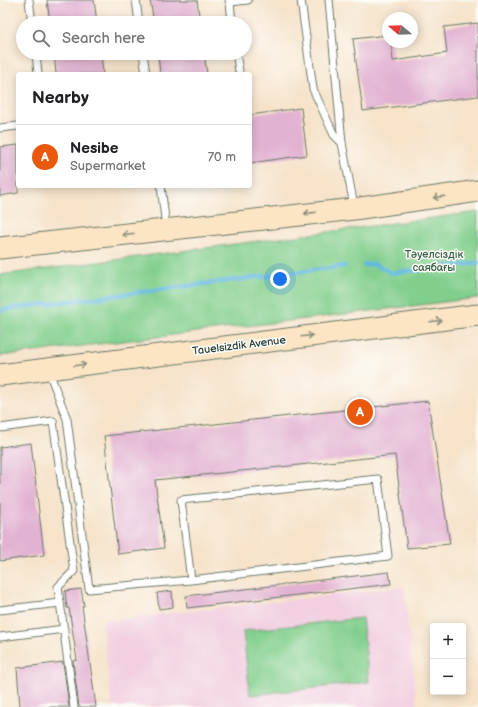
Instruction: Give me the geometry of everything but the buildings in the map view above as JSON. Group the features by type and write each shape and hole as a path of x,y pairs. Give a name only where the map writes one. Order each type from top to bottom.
{"street":[{"path":"0,248 354,209 478,191"},
{"name":"Tauelsizdik Avenue","path":"0,375 478,315"}],"lane":[{"path":"29,0 31,16"},
{"path":"136,0 138,16"},
{"path":"231,16 230,1 248,0"},
{"path":"301,0 313,89 334,134 342,143"},
{"path":"329,0 342,143 354,209"},
{"path":"37,60 38,72"},
{"path":"144,60 146,72"},
{"path":"237,60 239,71"},
{"path":"0,128 16,126"},
{"path":"161,188 167,229"},
{"path":"48,369 67,419 89,589 191,580 388,556 378,479 181,500 191,580"},
{"path":"0,428 67,419"},
{"path":"53,421 74,571 58,587 74,707"},
{"path":"0,610 60,603"},
{"path":"0,637 64,629"}],"shaded area":[{"path":"404,587 417,707 112,707 102,621"}],"green space":[{"name":"Тәуелсіздік саябағы","path":"478,212 478,298 0,356 0,275"},
{"path":"362,618 369,682 250,695 243,631"}],"waterway":[{"path":"364,265 374,264 392,273 478,263"},
{"path":"0,310 345,266"}],"place":[{"name":"Nesibe","path":"360,412"}]}
